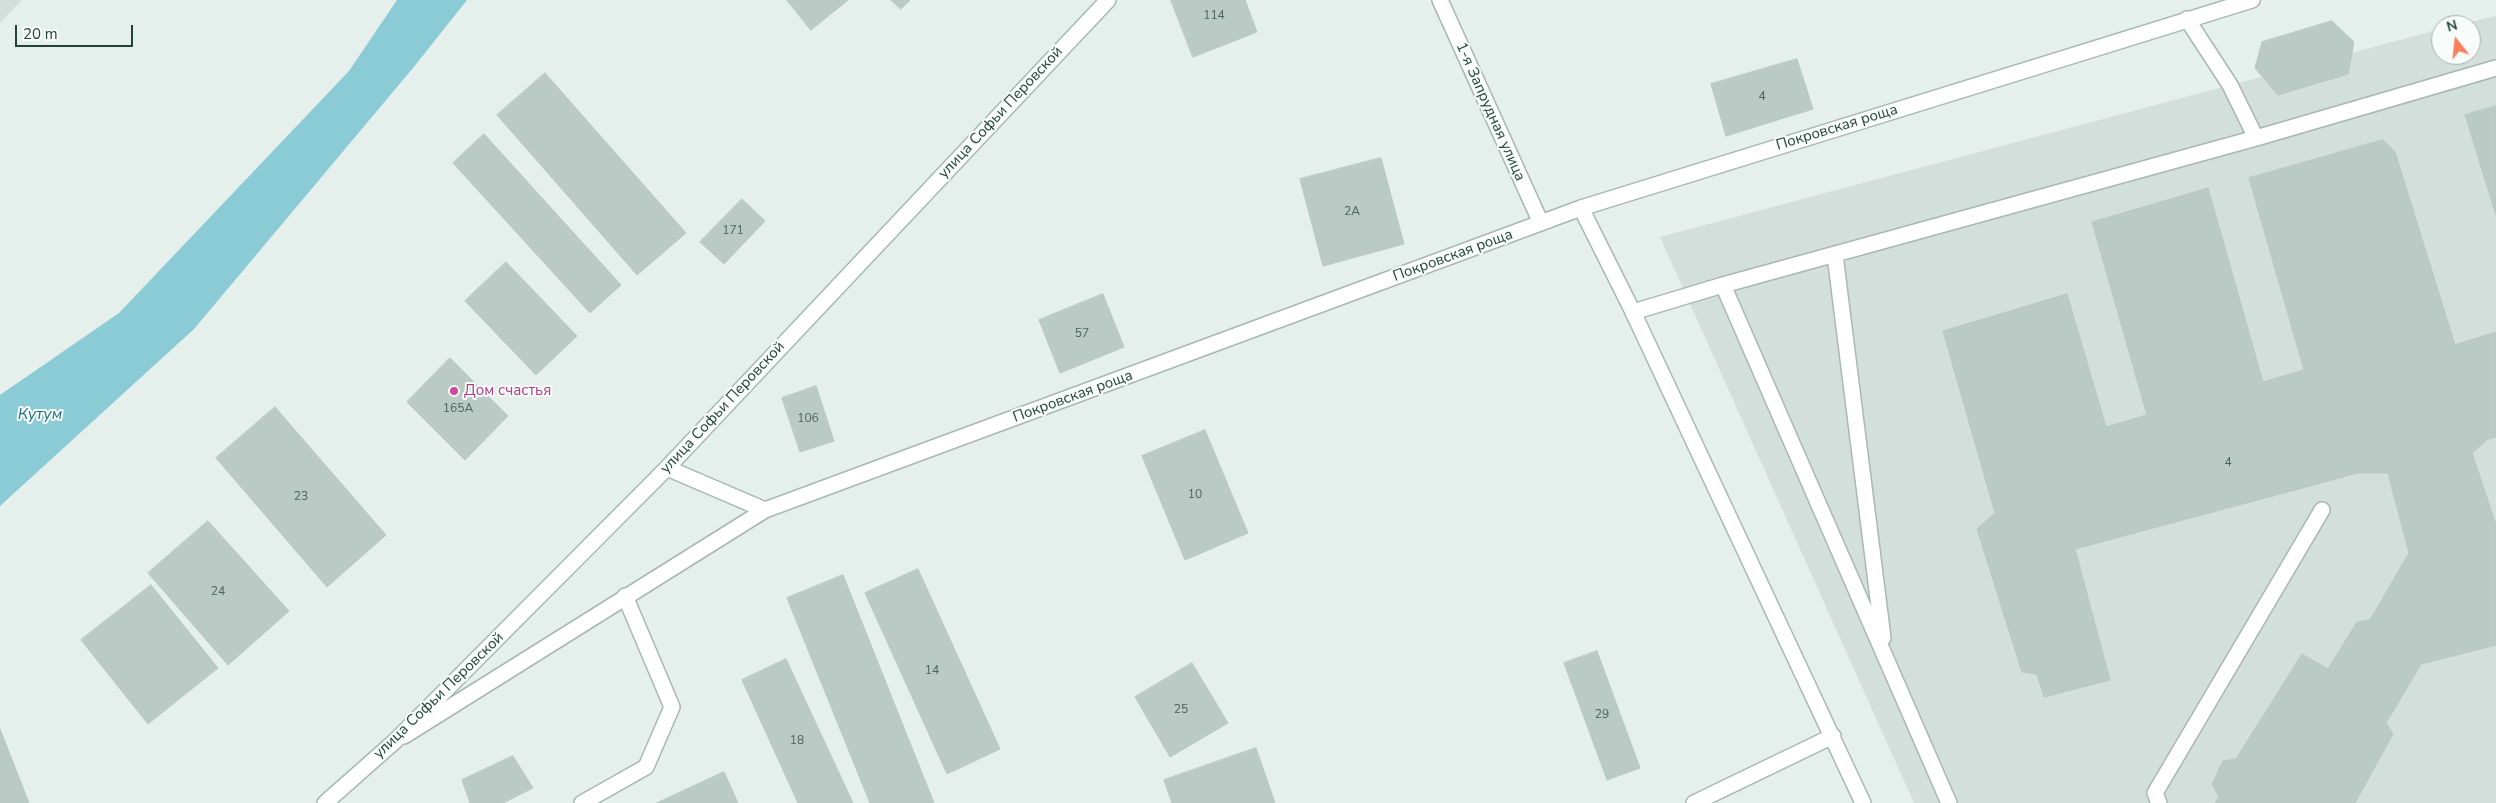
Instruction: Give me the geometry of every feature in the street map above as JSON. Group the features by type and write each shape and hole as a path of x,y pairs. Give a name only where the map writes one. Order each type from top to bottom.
{"street":[{"name":"улица Софьи Перовской","path":"326,803 394,742 667,468 1108,0"},
{"name":"1-я Запрудная улица","path":"1440,0 1541,223"},
{"name":"Покровская роща","path":"394,742 765,510 1581,208 2252,0"},
{"path":"2187,19 2230,85 2256,138"},
{"path":"1633,312 1724,285 2256,138 2496,68"},
{"path":"1581,208 1633,312 1863,803"},
{"path":"1835,255 1885,656"},
{"path":"1724,285 1949,803"},
{"path":"667,468 765,510"},
{"path":"2159,803 2156,793 2322,510"},
{"path":"582,803 646,767 672,707 625,596"},
{"path":"1694,803 1833,736"}],"shaded area":[{"path":"0,0 22,0 0,23"},
{"path":"2496,16 2496,803 1914,803 1660,237 2431,32 2431,65 2481,65 2481,20"}],"water":[{"name":"Кутум","path":"397,0 467,0 413,68 194,329 0,506 0,395 119,313 349,71"}],"building":[{"path":"787,0 848,0 811,30"},
{"path":"891,0 910,0 901,9"},
{"path":"1171,0 1245,0 1257,32 1193,57"},
{"path":"2332,21 2354,42 2348,74 2278,95 2255,68 2262,42"},
{"path":"1797,59 1813,109 1726,136 1711,84"},
{"path":"545,73 686,233 637,275 497,115"},
{"path":"2496,106 2496,215 2465,115"},
{"path":"484,134 621,285 590,313 453,163"},
{"path":"2383,140 2395,152 2455,345 2496,332 2496,437 2488,439 2472,453 2496,525 2496,645 2421,664 2386,723 2393,734 2355,803 2215,803 2219,797 2212,784 2223,761 2236,759 2302,654 2328,669 2357,622 2370,620 2409,553 2388,473 2358,473 2075,549 2110,680 2044,697 2037,674 2022,672 1977,529 1995,513 1943,331 2067,294 2106,427 2147,415 2092,222 2208,188 2263,382 2304,370 2249,178"},
{"path":"1381,158 1404,244 1323,266 1300,179"},
{"path":"742,199 765,221 724,264 700,242"},
{"path":"506,262 577,336 536,375 465,301"},
{"path":"1103,294 1124,347 1060,373 1039,320"},
{"path":"450,358 508,416 465,460 407,402"},
{"path":"816,386 834,441 800,452 782,398"},
{"path":"275,407 386,535 327,587 216,458"},
{"path":"1205,430 1248,533 1185,560 1142,456"},
{"path":"208,521 289,611 228,665 148,573"},
{"path":"918,569 1000,749 947,774 865,593"},
{"path":"843,575 934,803 870,803 787,598"},
{"path":"151,585 218,668 148,724 81,640"},
{"path":"1597,651 1640,768 1607,780 1564,663"},
{"path":"786,659 853,803 798,803 742,680"},
{"path":"1192,663 1228,723 1170,757 1135,697"},
{"path":"0,729 29,803 0,803"},
{"path":"1256,748 1275,803 1172,803 1164,780"},
{"path":"513,756 533,788 503,803 470,803 462,780"},
{"path":"724,772 738,803 657,803"}],"place":[{"name":"Дом счастья","path":"454,391"}]}
